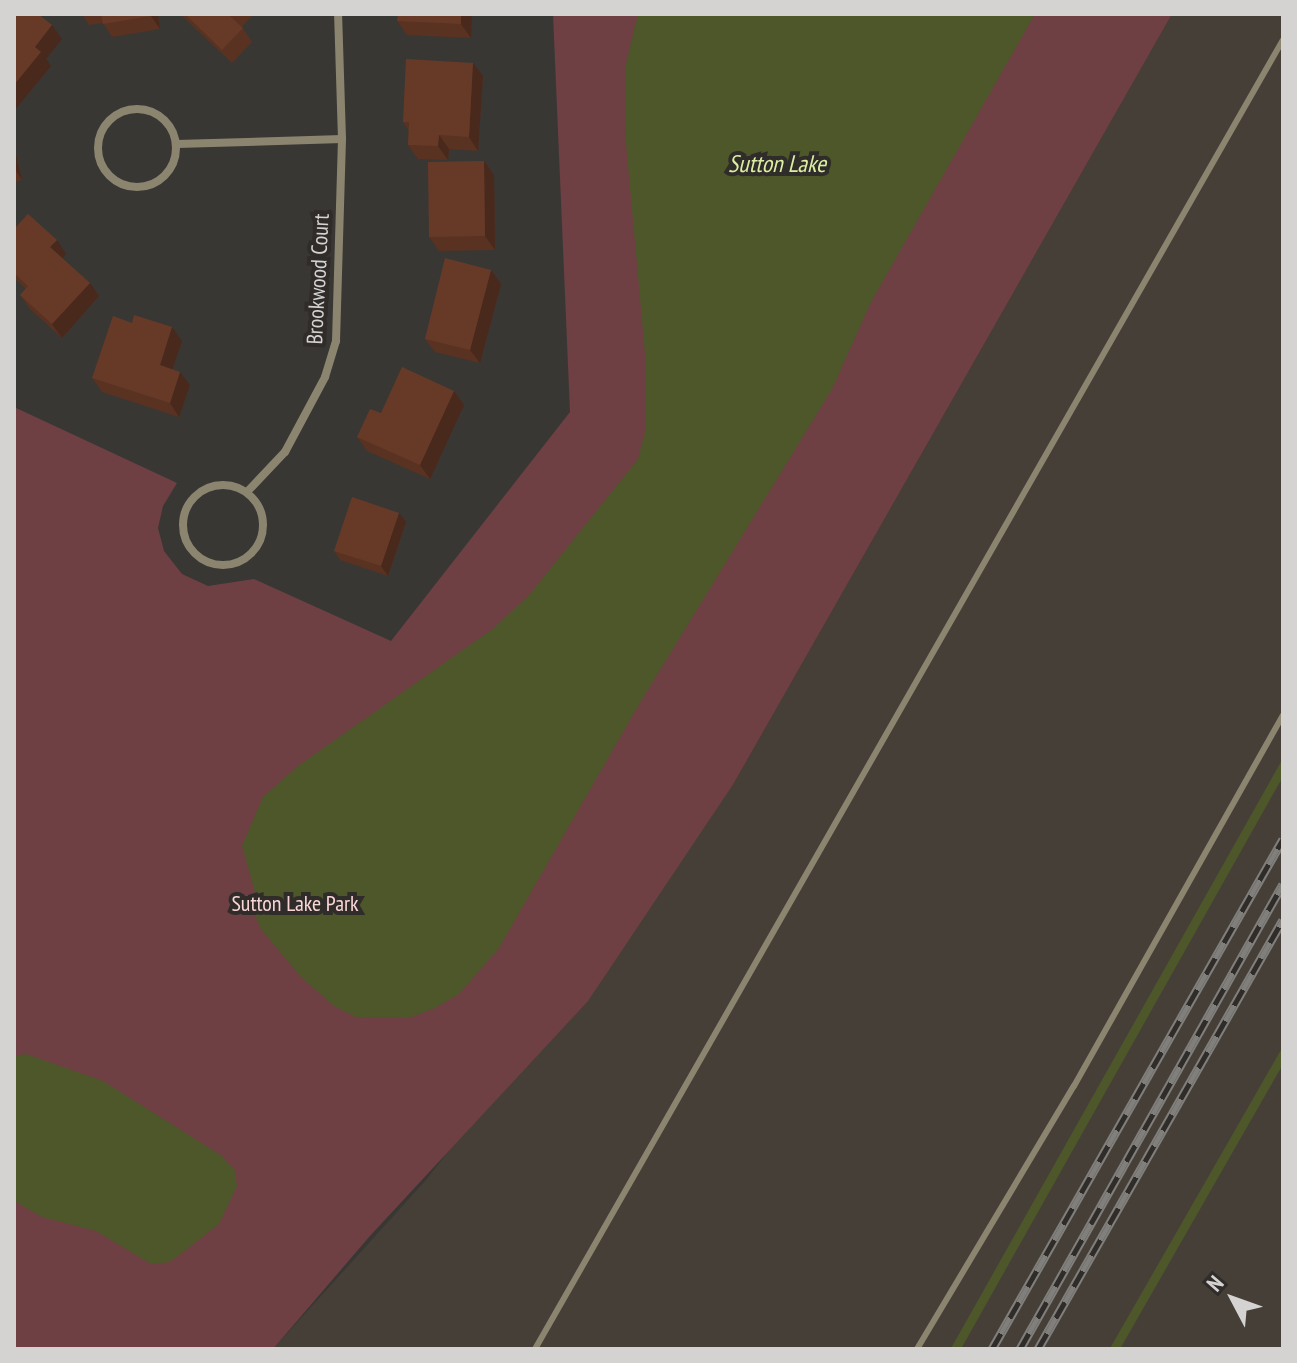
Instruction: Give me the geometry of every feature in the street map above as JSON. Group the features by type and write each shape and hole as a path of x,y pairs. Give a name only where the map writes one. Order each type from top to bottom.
{"street":[{"name":"Brookwood Court","path":"247,492 285,452 325,377 336,341 342,139 338,14"},
{"path":"144,109 171,127 177,144 170,171 143,187 110,177 100,163 97,145 115,115 144,109"},
{"path":"177,144 342,139"},
{"path":"222,485 247,492 260,507 263,523 252,553 222,565 194,552 183,523 191,501 222,485"}],"lane":[{"path":"535,1349 1283,40"},
{"path":"917,1349 1074,1086 1283,715"}],"shaded area":[{"path":"1172,14 1283,14 1283,1349 273,1349 426,1180 734,783"}],"green space":[{"name":"Sutton Lake Park","path":"553,14 1172,14 734,783 588,1001 369,1237 273,1349 14,1349 14,407 177,483 163,506 158,528 164,551 182,574 208,586 254,579 391,641 570,412"}],"water":[{"name":"Sutton Lake","path":"638,14 1035,14 871,302 832,389 638,706 499,948 459,994 433,1009 408,1018 356,1017 334,1006 301,977 261,929 253,910 255,892 242,846 263,797 298,766 494,628 530,594 638,459 646,428 646,364 626,143 625,68"},
{"path":"26,1054 103,1081 222,1156 235,1171 237,1186 219,1224 170,1262 151,1264 96,1231 42,1217 14,1201 14,1056"}],"building":[{"path":"14,14 38,14 52,25 35,47 41,52 14,85"},
{"path":"101,14 150,14 151,16 103,24"},
{"path":"185,14 232,14 230,16 243,28 222,50"},
{"path":"398,14 461,14 461,24 397,21"},
{"path":"406,59 473,63 469,137 439,135 438,146 408,145 409,122 403,122"},
{"path":"484,161 485,236 429,237 428,162"},
{"path":"28,214 57,240 50,247 90,283 52,324 20,295 28,286 14,273 14,229"},
{"path":"445,258 491,270 470,350 425,339"},
{"path":"134,315 172,327 160,365 180,372 170,403 92,378 113,316 132,323"},
{"path":"402,367 454,391 420,465 357,437 370,409 381,413"},
{"path":"352,497 399,513 381,566 334,551"}],"waterway":[{"path":"955,1349 1283,766"},
{"path":"1114,1349 1283,1054"}],"railway":[{"path":"992,1349 1283,839"},
{"path":"1020,1349 1283,884"},
{"path":"1038,1349 1283,920"}]}
